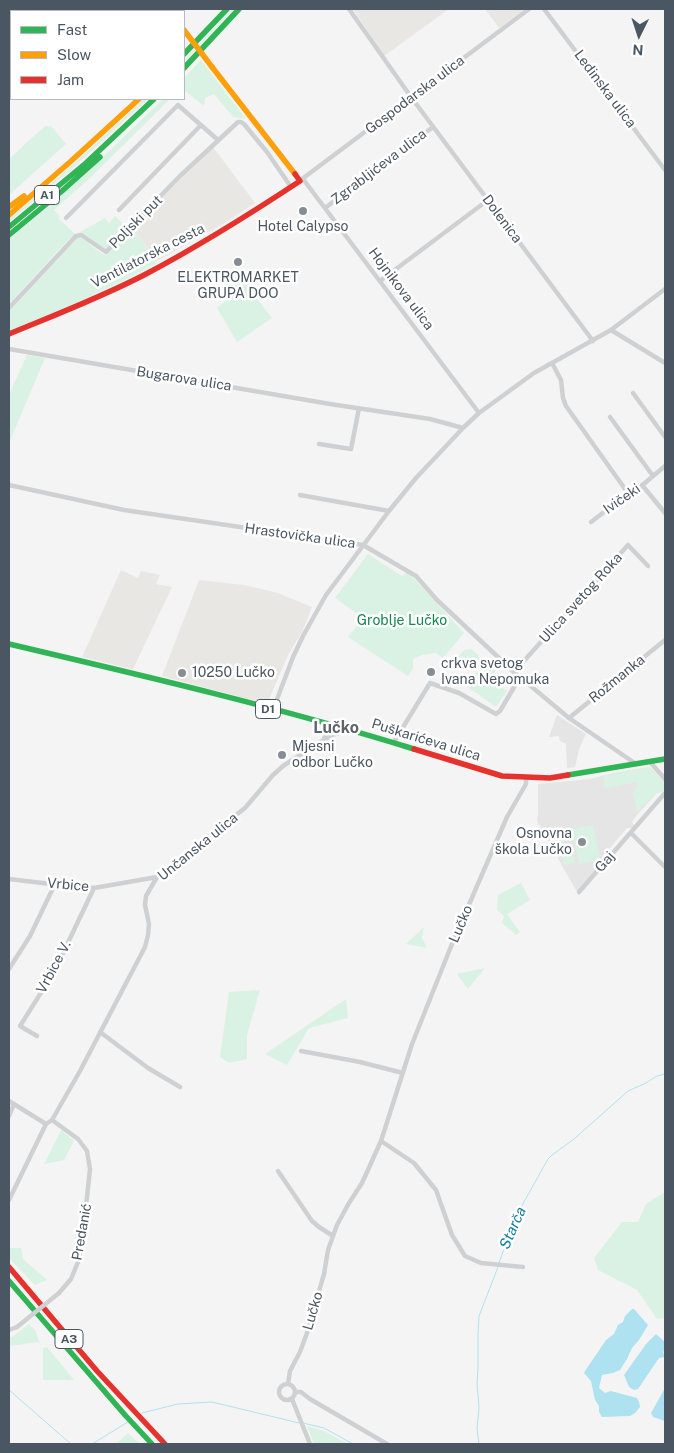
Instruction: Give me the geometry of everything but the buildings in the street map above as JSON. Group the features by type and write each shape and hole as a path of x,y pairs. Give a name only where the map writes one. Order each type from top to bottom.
{"main road":[{"path":"185,53 227,9"},
{"path":"185,67 239,9"},
{"name":"Hojnikova ulica","path":"185,31 302,180"},
{"name":"A1","path":"9,215 138,100"},
{"name":"A1","path":"9,227 86,163 153,100"},
{"path":"9,235 92,164 106,151 118,134"},
{"path":"9,207 70,162"},
{"name":"Ventilatorska cesta","path":"9,334 75,307 161,266 241,220 302,180"},
{"name":"Puškarićeva ulica","path":"9,644 116,669 356,731 502,776 550,778 665,759"},
{"name":"A3","path":"9,1267 97,1371 165,1444"},
{"name":"A3","path":"9,1281 152,1444"}],"street":[{"name":"Dolenica","path":"349,9 411,97 593,340"},
{"name":"Gospodarska ulica","path":"302,180 529,9"},
{"name":"Ledinska ulica","path":"544,9 665,170"},
{"path":"66,218 178,105 218,140"},
{"name":"Poljski put","path":"9,308 76,236 81,235 106,252 238,122 241,122 267,152 291,187"},
{"name":"Poljski put","path":"119,210 201,125"},
{"name":"Zgrabljićeva ulica","path":"325,208 434,127"},
{"name":"Hojnikova ulica","path":"302,180 479,414"},
{"path":"380,281 488,200"},
{"path":"273,710 293,657 326,595 405,491 463,428 534,373 611,330 665,289"},
{"path":"611,330 665,362"},
{"name":"Bugarova ulica","path":"9,349 430,419 463,428"},
{"path":"552,363 561,380 566,406 630,496"},
{"path":"633,393 665,437"},
{"path":"319,444 351,449 359,408"},
{"name":"Ivičeki","path":"610,417 653,476"},
{"name":"Ivičeki","path":"591,522 612,506 620,504 665,466"},
{"path":"642,485 665,513"},
{"name":"Hrastovička ulica","path":"9,487 124,510 363,546 416,576 437,600 514,672 569,718 636,764"},
{"path":"300,495 389,511"},
{"name":"Ulica svetog Roka","path":"514,672 628,545 648,566"},
{"name":"Rožmanka","path":"569,718 665,640"},
{"path":"394,742 430,684 459,693 496,714 520,677"},
{"path":"323,740 327,731 325,724"},
{"name":"Unčanska ulica","path":"52,1120 80,1071 144,947 149,930 145,905 146,896 157,877 246,808 278,770 323,740 338,733 356,731"},
{"path":"650,762 665,779"},
{"name":"Lučko","path":"288,1384 290,1371 307,1333 324,1274 328,1250 337,1225 362,1183 381,1141 412,1044 454,939 507,817 526,784 526,778"},
{"name":"Gaj","path":"579,892 665,794"},
{"path":"630,833 665,867"},
{"name":"Vrbice","path":"9,879 94,888 157,877"},
{"path":"9,969 30,936 55,884"},
{"name":"Vrbice V.","path":"37,1036 20,1026 54,972 94,888"},
{"path":"100,1032 148,1068 180,1086"},
{"path":"301,1051 360,1062 403,1073"},
{"path":"9,1100 46,1124"},
{"path":"9,1116 14,1104"},
{"path":"9,1200 46,1124 52,1120"},
{"name":"Predanić","path":"9,1330 17,1327 59,1293 70,1279 78,1262 82,1243 90,1169 87,1151 78,1139 52,1120"},
{"path":"381,1141 414,1163 436,1190 452,1235 465,1256 482,1263 523,1267"},
{"path":"278,1171 312,1221 326,1233 333,1236"},
{"path":"292,1399 284,1400 279,1394 281,1387 288,1384 293,1387 295,1392 292,1399 310,1444"},
{"path":"295,1392 300,1392 387,1444"}],"shaded area":[{"path":"353,9 449,9 384,56"},
{"path":"485,9 525,9 499,28"},
{"path":"213,147 255,203 223,224 157,261 132,227"},
{"path":"121,570 138,578 141,571 160,575 156,584 172,587 133,669 82,657"},
{"path":"199,580 244,585 278,593 312,607 302,632 288,655 267,704 162,676"},
{"path":"557,715 586,734 579,749 575,767 567,768 566,744 560,741 559,736 549,737"},
{"name":"Osnovna škola Lučko","path":"650,767 665,783 665,788 662,792 657,793 636,816 632,822 634,825 632,828 627,828 603,856 605,859 577,892 537,821 538,784 590,779"}],"green space":[{"path":"232,9 234,9 185,61"},
{"path":"201,60 246,119 233,117 214,94 205,98 204,106 185,91 185,77"},
{"path":"143,100 147,100 76,165 9,222 9,219 66,171"},
{"path":"162,100 169,100 90,178 54,210 60,216 58,218 75,234 9,304 9,239 79,180"},
{"path":"45,126 51,126 66,144 9,195 9,159"},
{"path":"115,216 127,228 106,250 80,232 105,218 109,223"},
{"path":"132,227 157,262 155,264 82,300 9,331 9,312 78,237 106,255"},
{"path":"238,274 272,318 237,342 217,308 225,301 226,284"},
{"path":"27,355 45,358 9,443 9,395"},
{"name":"Groblje Lučko","path":"368,554 402,576 408,572 464,633 443,658 436,653 422,655 413,659 413,669 408,676 348,637 363,618 335,598"},
{"path":"471,649 478,655 479,659 471,665 461,667 458,657 464,650"},
{"path":"486,661 496,671 490,677 480,667"},
{"path":"477,671 507,691 496,707 466,686"},
{"path":"649,767 665,784 665,787 662,792 656,793 637,812 633,792 637,782 605,788 603,776"},
{"path":"593,825 600,860 579,864 572,829"},
{"path":"572,845 575,863 564,865 561,848"},
{"path":"521,883 530,900 507,914 520,932 516,935 502,923 504,916 497,910 498,895"},
{"path":"424,927 422,938 427,948 406,944"},
{"path":"485,968 468,989 457,974"},
{"path":"260,990 247,1035 247,1059 229,1063 220,1057 229,992"},
{"path":"346,999 348,1018 309,1028 287,1065 265,1054"},
{"path":"61,1130 74,1141 64,1160 44,1164"},
{"path":"665,1192 665,1318 657,1319 637,1290 598,1270 594,1258 622,1222 638,1222 646,1204"},
{"path":"9,1248 21,1248 23,1259 47,1280 35,1285 9,1258"},
{"path":"29,1324 36,1331 39,1342 9,1346 9,1337 12,1337"},
{"path":"47,1347 74,1380 43,1380 43,1348"},
{"path":"307,1426 324,1431 348,1444 314,1444"},
{"path":"128,1433 140,1444 116,1444"}],"water":[{"path":"632,1309 648,1325 620,1370 602,1375 599,1388 605,1393 611,1391 637,1398 640,1407 630,1416 602,1417 595,1400 591,1381 584,1373 606,1340 614,1334 618,1325 623,1322 625,1316"},
{"path":"656,1334 665,1342 665,1350 663,1352 665,1357 659,1358 638,1389 634,1390 629,1387 624,1375 646,1344"},
{"path":"665,1388 665,1421 653,1417 651,1413"}],"waterway":[{"name":"Starča","path":"499,1263 515,1218 548,1159 574,1139 628,1091 657,1076 665,1074"},
{"name":"Starča","path":"479,1444 477,1429 479,1408 477,1383 479,1316 498,1267"},
{"name":"Starča","path":"9,1390 71,1444"},
{"name":"Starča","path":"142,1413 178,1404 212,1402 299,1423"},
{"name":"Starča","path":"92,1444 128,1422"},
{"name":"Starča","path":"303,1423 324,1428 353,1444"}],"traffic: fast":[{"path":"185,53 227,9"},
{"path":"185,67 239,9"},
{"path":"9,227 86,163 153,100"},
{"path":"9,235 100,157"},
{"path":"9,644 263,706 414,749"},
{"path":"568,775 665,759"},
{"path":"9,1281 152,1444"}],"traffic: slow":[{"path":"185,31 212,67"},
{"path":"212,67 295,174"},
{"path":"9,215 138,100"},
{"path":"9,207 24,196"}],"traffic: jam":[{"path":"9,334 78,306 166,263 300,181 295,174"},
{"path":"414,749 502,776 550,778 568,775"},
{"path":"9,1267 97,1371 165,1444"}],"place":[{"name":"Hotel Calypso","path":"303,211"},
{"name":"ELEKTROMARKET GRUPA DOO","path":"238,262"},
{"name":"crkva svetog Ivana Nepomuka","path":"431,672"},
{"name":"10250 Lučko","path":"182,673"},
{"name":"Mjesni odbor Lučko","path":"282,755"},
{"name":"Osnovna škola Lučko","path":"582,842"}],"district":[{"name":"Lučko","path":"336,728"}]}
